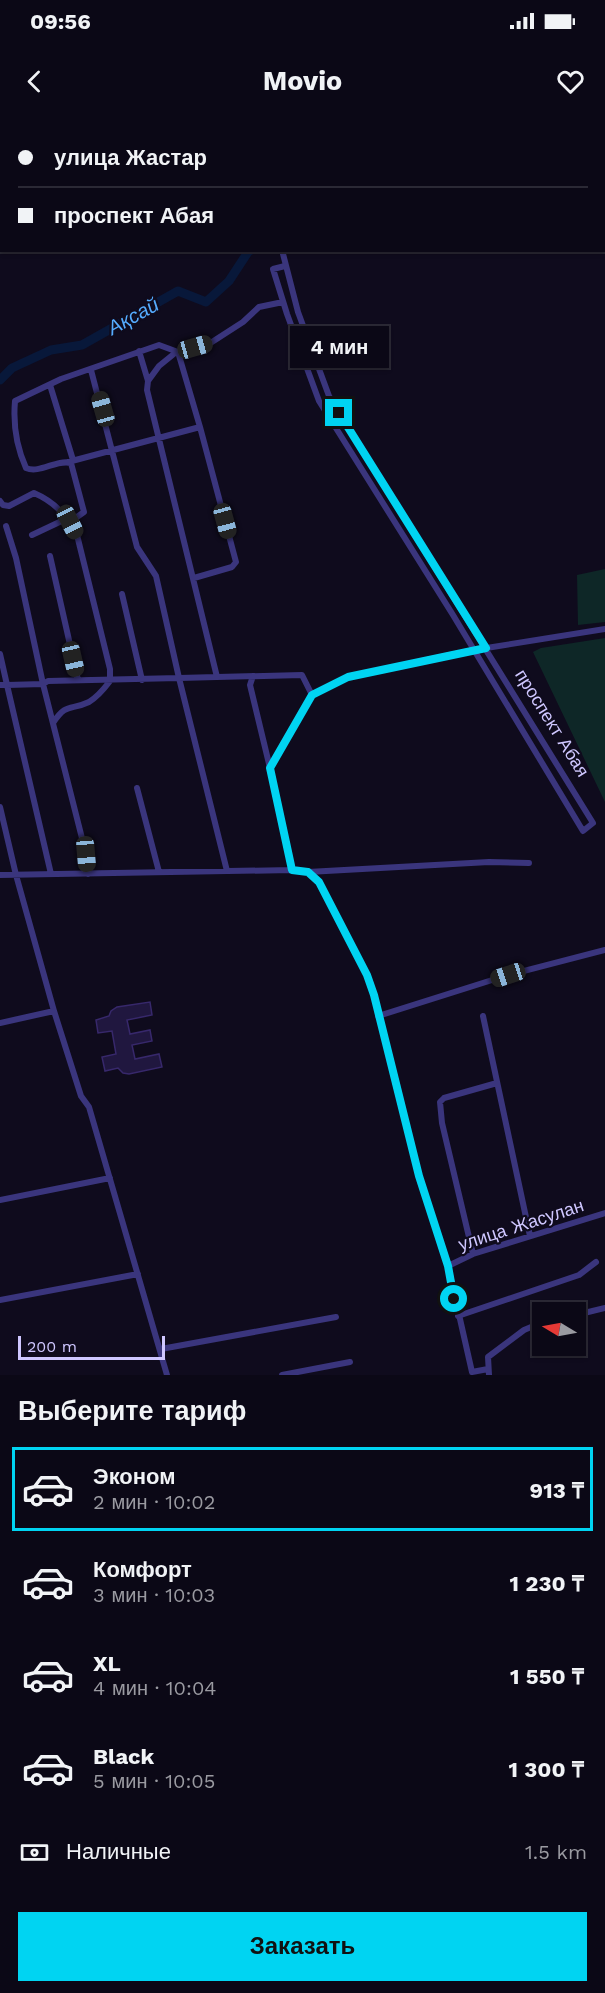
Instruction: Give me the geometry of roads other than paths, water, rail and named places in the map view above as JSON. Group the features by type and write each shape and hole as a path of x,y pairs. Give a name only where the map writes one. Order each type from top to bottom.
{"street":[{"name":"проспект Абая","path":"282,252 298,312 328,396 594,823 583,831 474,650 319,401 273,269 285,266"},
{"path":"148,381 159,366 178,352 212,342 243,322 259,307 283,302"},
{"path":"178,352 159,345 139,351 61,379 15,401 13,419 17,439 26,468 32,471 200,427"},
{"path":"139,351 217,677"},
{"path":"178,352 236,562 232,567 194,578"},
{"path":"91,370 137,548 156,576 227,871"},
{"path":"32,535 84,512 50,386"},
{"path":"0,501 3,505 9,506 34,493 48,499 69,520 77,535 110,669 110,681 88,702 62,710 53,723"},
{"path":"6,526 86,854 88,873"},
{"path":"50,556 78,680"},
{"path":"122,594 142,680"},
{"path":"270,768 312,695 348,677 474,650 605,629"},
{"path":"0,654 3,685 51,874"},
{"path":"3,685 43,684 48,681 302,675 312,695"},
{"path":"253,676 250,685 292,870"},
{"path":"137,788 159,872"},
{"path":"0,807 16,875 54,1011 81,1096 89,1106 167,1375"},
{"path":"0,875 292,870 308,872 489,862 529,863"},
{"path":"308,872 319,882 367,975 419,1176 448,1266 472,1372 488,1372 488,1357 532,1327"},
{"path":"378,1016 508,975 605,951"},
{"path":"0,1023 54,1011"},
{"path":"483,1016 530,1236"},
{"path":"473,1254 442,1123 440,1102 444,1098 497,1083"},
{"path":"0,1200 110,1178"},
{"name":"улица Жасулан","path":"448,1266 473,1254 605,1213"},
{"path":"458,1316 579,1275 596,1262"},
{"path":"0,1300 138,1274"},
{"path":"586,1313 605,1308"},
{"path":"161,1348 336,1317"},
{"path":"282,1375 350,1362"}],"waterway":[{"name":"Ақсай","path":"0,380 12,368 51,350 82,345 178,291 206,302 229,281 248,252"}]}
